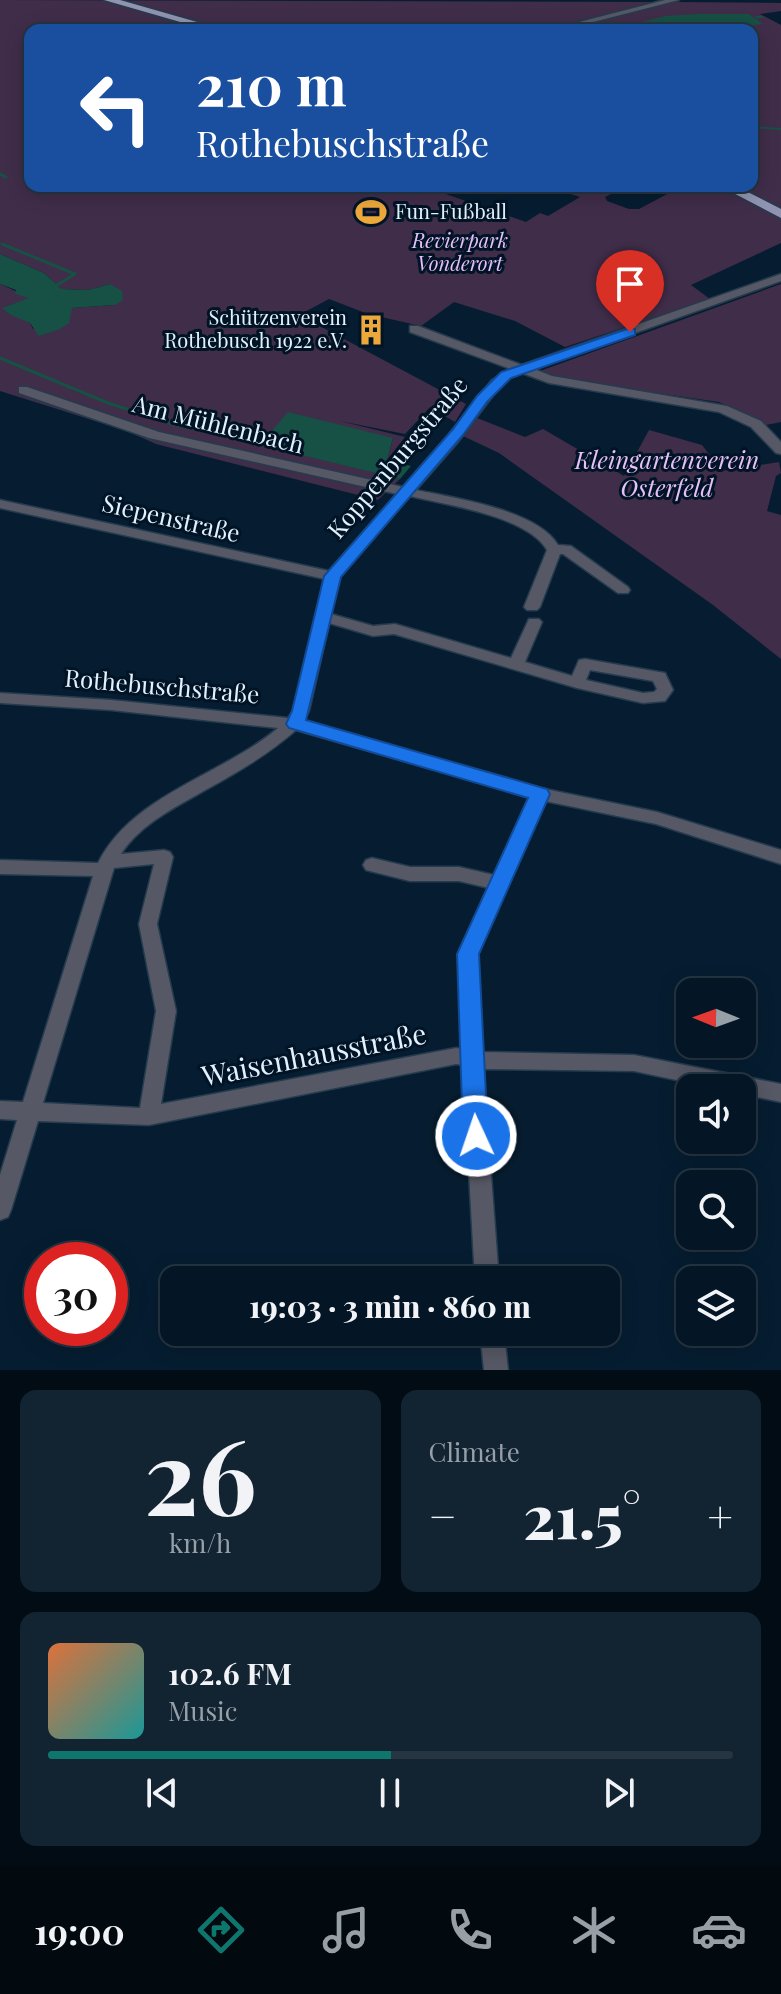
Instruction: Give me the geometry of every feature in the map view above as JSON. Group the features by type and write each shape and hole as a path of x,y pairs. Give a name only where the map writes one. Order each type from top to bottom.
{"main road":[{"path":"109,0 198,24"},
{"path":"738,192 781,214"}],"street":[{"path":"577,24 675,0"},
{"name":"Koppenburgstraße","path":"295,724 301,711 333,576 496,383 506,375 781,277"},
{"path":"414,329 559,382 722,409 756,424 781,450"},
{"name":"Am Mühlenbach","path":"23,390 154,435 510,517 545,535 554,550 566,549 623,590"},
{"name":"Siepenstraße","path":"0,504 333,576"},
{"path":"516,665 554,550"},
{"path":"324,617 373,631 395,629 577,683 643,698 659,697 665,690 663,681 654,675 585,664 577,683"},
{"name":"Rothebuschstraße","path":"0,698 98,704 295,724 540,794 657,818 781,857"},
{"path":"0,1210 105,866 124,836 151,814 261,749 295,724"},
{"path":"486,1266 468,954 540,794"},
{"path":"0,867 105,866 164,857 148,920 150,943 166,997 149,1116"},
{"path":"372,865 410,874 459,874 498,883"},
{"name":"Waisenhausstraße","path":"0,1110 149,1116 456,1056 472,1060 634,1063 781,1093"},
{"path":"493,1346 496,1370"}],"green space":[{"name":"Revierpark Vonderort","path":"0,0 662,2 565,24 24,24 24,192 440,192 526,222 540,213 548,216 580,197 564,192 615,192 605,197 607,201 629,209 639,209 671,192 758,192 758,24 584,24 675,2 781,3 781,11 760,14 781,25 781,243 691,285 710,299 565,347 515,321 454,302 421,326 368,314 329,299 299,315 466,404 455,422 430,407 405,434 340,421 405,437 387,460 393,438 260,444 400,479 378,500 156,444 127,431 0,391 0,284 31,298 3,308 30,323 33,329 72,308 115,305 110,284 88,290 62,289 44,273 0,254"},
{"path":"781,284 781,422 766,425 719,402 560,379 540,371"},
{"name":"Kleingartenverein Osterfeld","path":"477,418 525,437 543,429 624,476 649,430 702,445 722,471 779,462 781,473 776,476 767,511 781,515 781,659 713,605 499,453 463,436"}],"shaded area":[{"path":"749,14 763,24 635,24 665,16"},
{"path":"0,254 44,273 62,289 88,290 110,284 122,291 123,300 115,305 72,308 69,323 39,336 30,323 2,308 29,298 15,294 16,290 0,284"},
{"path":"288,412 393,438 387,460 411,466 400,479 260,445"}],"waterway":[{"path":"756,17 762,17"},
{"path":"758,127 781,129"},
{"path":"0,174 6,177"},
{"path":"2,244 75,274 57,285"},
{"path":"0,358 108,403 176,425 263,443"}],"place":[{"name":"Fun-Fußball","path":"371,212"},
{"name":"Schützenverein Rothebusch 1922 e.V.","path":"371,330"}],"route":[{"path":"476,1136 468,954 540,794 295,724 301,711 333,576 458,432 482,399 506,375 630,332"}]}
